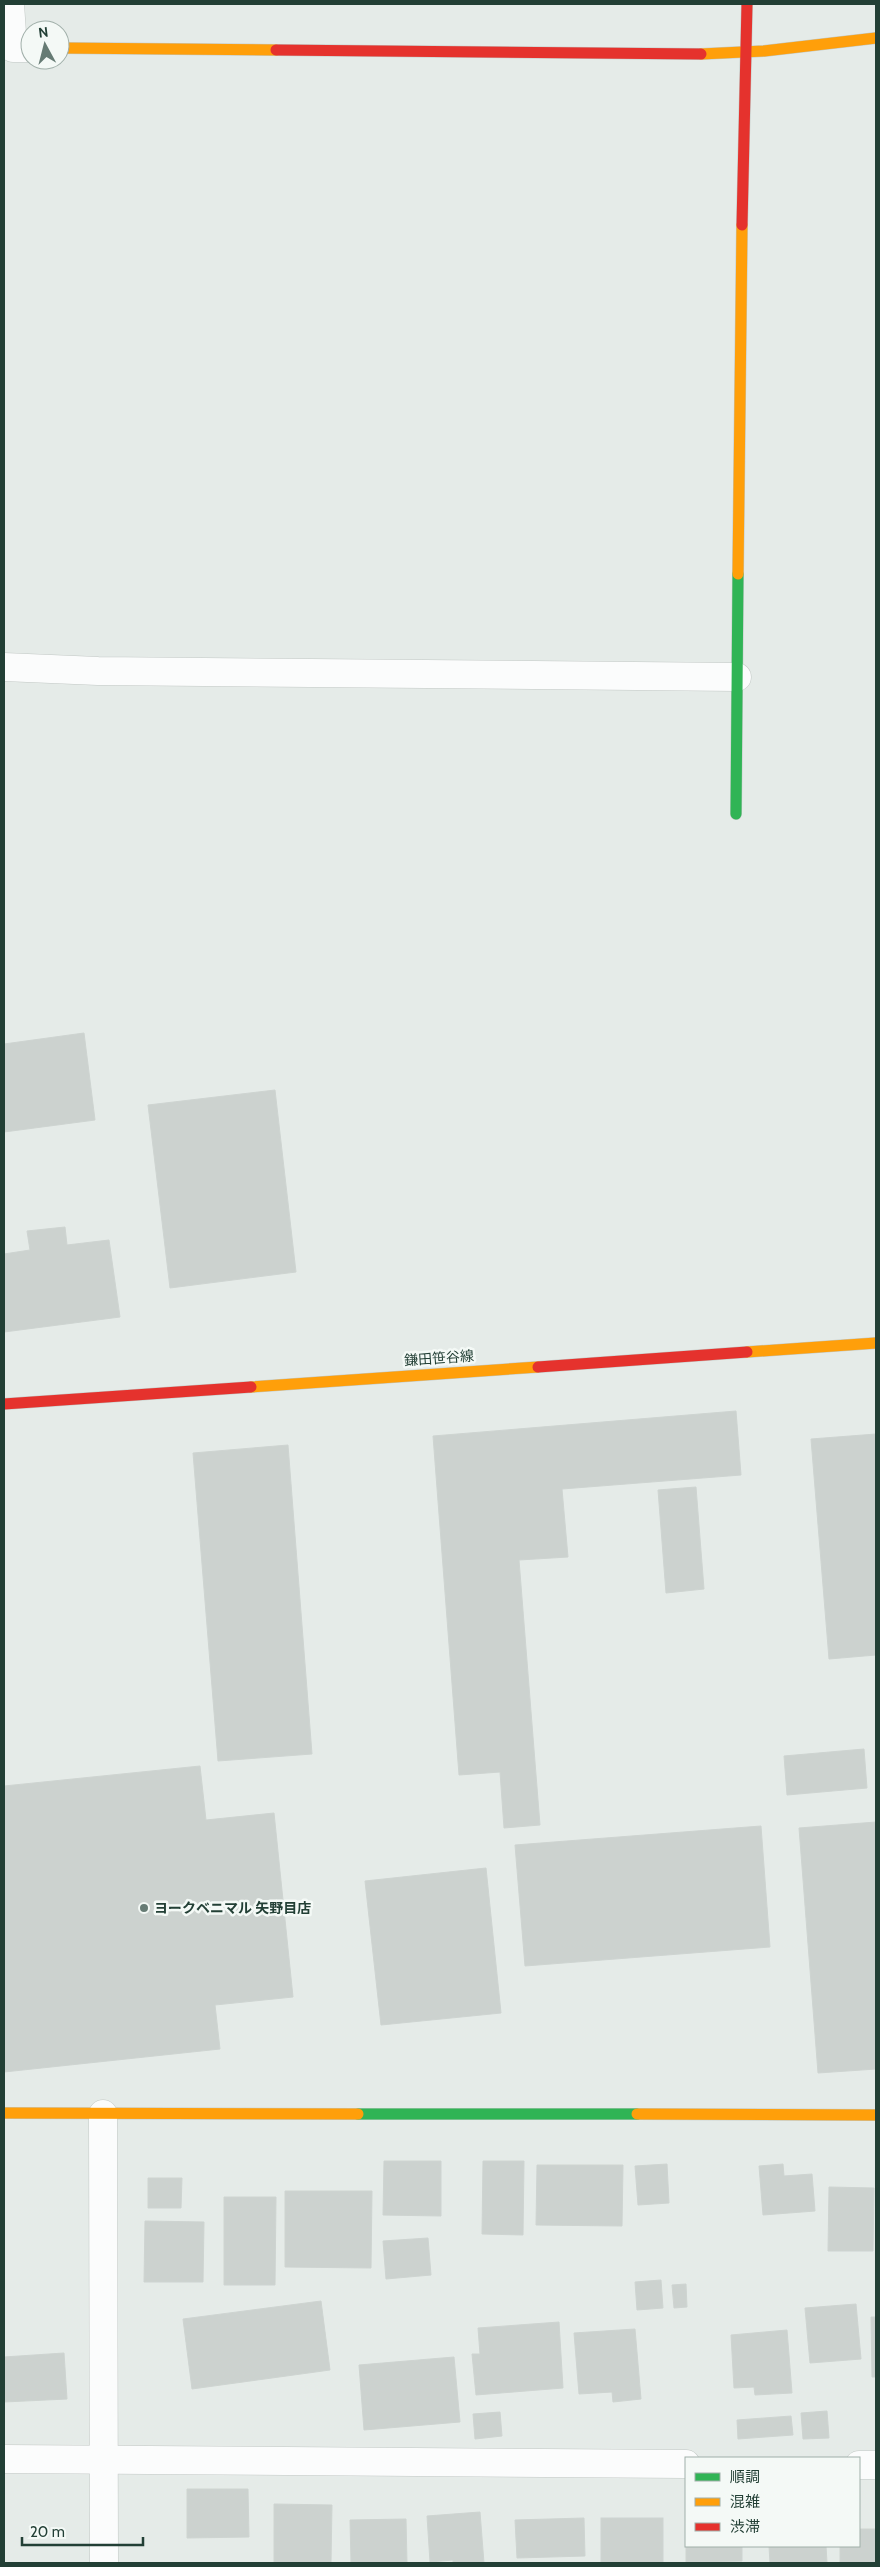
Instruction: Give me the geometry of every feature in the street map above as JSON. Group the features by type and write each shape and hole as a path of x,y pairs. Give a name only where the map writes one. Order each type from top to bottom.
{"street":[{"path":"10,4 13,48 20,48"},
{"path":"736,814 744,52 747,4"},
{"path":"70,48 697,54 744,52 876,38"},
{"path":"4,667 98,671 737,677"},
{"name":"鎌田笹谷線","path":"4,1404 876,1343"},
{"path":"4,2113 876,2116"},
{"path":"103,2114 104,2563"},
{"path":"4,2459 685,2464"},
{"path":"860,2465 876,2466"}],"building":[{"path":"84,1033 95,1120 4,1132 4,1044"},
{"path":"275,1090 296,1272 170,1288 148,1105"},
{"path":"65,1227 67,1245 109,1240 120,1317 4,1332 4,1254 30,1250 27,1231"},
{"path":"736,1411 741,1475 562,1489 568,1557 519,1560 540,1825 504,1828 500,1772 459,1775 433,1436"},
{"path":"876,1434 876,1655 829,1659 811,1439"},
{"path":"288,1445 312,1754 218,1761 193,1453"},
{"path":"696,1487 704,1589 666,1593 658,1490"},
{"path":"864,1749 867,1788 787,1795 784,1756"},
{"name":"ヨークベニマル 矢野目店","path":"200,1766 206,1820 274,1813 293,1997 215,2005 220,2049 4,2072 4,1786"},
{"path":"876,1822 876,2069 818,2073 799,1828"},
{"path":"761,1826 770,1947 525,1966 515,1845"},
{"path":"486,1868 501,2013 381,2025 365,1881"},
{"path":"384,2161 441,2161 441,2216 383,2215"},
{"path":"483,2161 524,2161 523,2235 482,2234"},
{"path":"667,2164 669,2203 638,2205 635,2166"},
{"path":"783,2164 784,2176 812,2174 815,2211 763,2215 759,2166"},
{"path":"537,2165 623,2165 622,2226 536,2225"},
{"path":"148,2178 182,2178 181,2208 148,2208"},
{"path":"829,2187 874,2188 873,2251 828,2251"},
{"path":"285,2191 372,2191 371,2268 285,2267"},
{"path":"224,2197 276,2197 275,2285 224,2285"},
{"path":"145,2221 204,2222 203,2282 144,2282"},
{"path":"428,2238 431,2275 386,2279 383,2241"},
{"path":"661,2280 663,2308 637,2310 635,2282"},
{"path":"686,2284 687,2307 674,2308 672,2285"},
{"path":"321,2301 330,2370 192,2389 183,2319"},
{"path":"856,2304 861,2359 810,2363 805,2308"},
{"path":"871,2317 876,2317 876,2377 872,2377"},
{"path":"559,2322 563,2388 476,2395 472,2354 480,2354 478,2328"},
{"path":"635,2329 641,2399 613,2402 612,2392 579,2394 574,2333"},
{"path":"787,2330 792,2393 755,2395 754,2387 734,2388 731,2335"},
{"path":"64,2353 67,2399 4,2402 4,2357"},
{"path":"454,2357 460,2422 364,2430 359,2365"},
{"path":"827,2411 829,2438 803,2439 801,2413"},
{"path":"500,2412 502,2436 475,2439 473,2414"},
{"path":"791,2416 793,2435 738,2439 737,2420"},
{"path":"187,2489 248,2489 249,2537 187,2538"},
{"path":"274,2504 332,2505 331,2563 274,2563"},
{"path":"480,2512 484,2563 453,2563 453,2560 430,2562 427,2516"},
{"path":"584,2518 585,2556 517,2558 515,2520"},
{"path":"601,2518 663,2518 663,2563 601,2563"},
{"path":"406,2519 407,2563 351,2563 350,2520"},
{"path":"860,2529 876,2529 876,2563 840,2563 840,2547 860,2547"},
{"path":"686,2547 742,2547 742,2561 686,2562"},
{"path":"769,2547 826,2547 827,2563 770,2563"}],"traffic: fast":[{"path":"736,814 738,574"},
{"path":"358,2114 637,2114"}],"traffic: slow":[{"path":"701,54 764,51 876,38"},
{"path":"70,48 276,50"},
{"path":"738,574 742,225"},
{"path":"747,1352 876,1343"},
{"path":"251,1387 538,1367"},
{"path":"4,2113 358,2114"},
{"path":"637,2114 876,2115"}],"traffic: jam":[{"path":"742,225 747,4"},
{"path":"276,50 701,54"},
{"path":"538,1367 747,1352"},
{"path":"4,1404 251,1387"}],"place":[{"name":"ヨークベニマル 矢野目店","path":"144,1908"}]}
